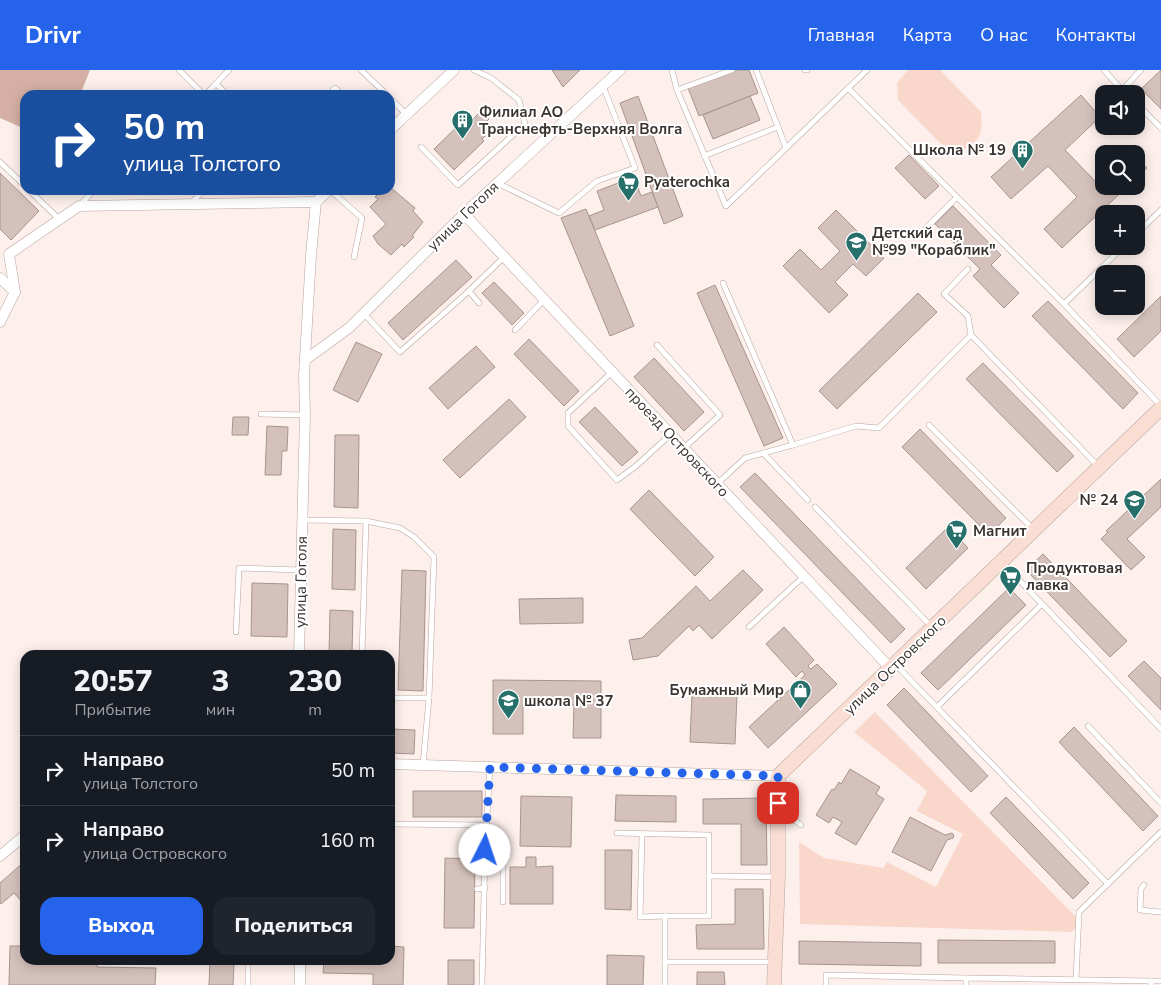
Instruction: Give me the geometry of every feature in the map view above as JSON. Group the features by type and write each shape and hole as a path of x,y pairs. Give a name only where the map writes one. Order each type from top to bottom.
{"street":[{"path":"395,125 454,70"},
{"name":"улица Гоголя","path":"305,360 349,328 497,182 620,70"},
{"path":"0,322 15,292 9,254 79,206 316,202 324,195"},
{"name":"улица Гоголя","path":"299,650 305,360 316,202"},
{"name":"проезд Островского","path":"464,214 803,577 893,667"},
{"path":"0,278 15,292"},
{"name":"улица Островского","path":"778,776 1161,407"},
{"path":"395,764 778,776 778,876 774,985"},
{"path":"0,856 20,839"},
{"path":"300,965 300,985"}],"lane":[{"path":"179,70 200,90"},
{"path":"210,90 228,70"},
{"path":"361,70 382,90"},
{"path":"421,147 458,185 524,124 519,100 491,78 474,70"},
{"path":"672,70 677,90 726,206 866,70"},
{"path":"677,90 732,70"},
{"path":"756,70 786,148"},
{"path":"1104,70 1122,90 1141,70"},
{"path":"216,84 223,90"},
{"path":"497,182 559,214 597,181 635,168 603,86"},
{"path":"848,88 1064,304 1161,407"},
{"path":"395,103 406,114"},
{"path":"1145,112 1161,128"},
{"path":"704,156 778,127"},
{"path":"0,162 20,181"},
{"path":"34,195 60,219"},
{"path":"79,206 89,195"},
{"path":"192,203 199,195"},
{"path":"335,195 362,218 354,257"},
{"path":"926,228 957,197"},
{"path":"1145,225 1161,210"},
{"path":"1064,304 1115,255"},
{"path":"364,314 400,352 504,257"},
{"path":"968,269 944,294 968,316 971,335 1100,467"},
{"path":"723,283 793,445"},
{"path":"469,291 479,303"},
{"path":"515,330 544,300"},
{"path":"717,484 745,458 856,426 879,428 971,335"},
{"path":"657,345 720,415 683,449"},
{"path":"612,373 568,414 568,426 617,480 636,466 670,435"},
{"path":"261,414 305,416"},
{"path":"929,425 1034,530"},
{"path":"763,453 808,500"},
{"path":"815,508 933,628"},
{"path":"302,520 366,521 400,528 414,537 434,557 423,765"},
{"path":"362,650 366,521"},
{"path":"1002,562 1161,729"},
{"path":"236,632 239,568 301,570"},
{"path":"749,627 803,577"},
{"path":"937,707 1042,604"},
{"path":"893,667 937,707 1108,884"},
{"path":"395,698 428,698"},
{"path":"1088,726 1161,802"},
{"path":"482,985 485,850 490,767"},
{"path":"778,818 796,821 801,825"},
{"path":"395,824 487,825"},
{"path":"1076,980 1079,912 1161,832"},
{"path":"617,833 709,835 709,916 640,917 642,834"},
{"path":"485,850 503,858 503,902"},
{"path":"709,876 778,876"},
{"path":"1144,885 1140,889 1140,910 1160,912"},
{"path":"477,889 485,888"},
{"path":"665,916 665,985"},
{"path":"665,962 774,962"},
{"path":"248,965 248,985"},
{"path":"826,985 826,975 1151,983 1161,981"},
{"path":"966,978 966,985"}],"shaded area":[{"path":"0,70 90,70 82,90 20,90 20,127 0,118"},
{"path":"908,70 940,70 981,112 981,132 973,144 961,151 944,147 898,100 897,83"},
{"path":"875,712 1076,917 1077,926 1072,932 800,924 799,842 824,858 883,868 887,862 936,887 963,834 917,811 927,791 854,732"}],"building":[{"path":"552,70 580,70 563,87"},
{"path":"733,70 749,70 758,93 699,116 688,88"},
{"path":"1161,70 1161,109 1145,93 1145,85"},
{"name":"Школа № 19","path":"1081,95 1095,111 1095,122 1065,150 1095,181 1095,195 1118,195 1108,205 1095,205 1095,217 1062,248 1044,229 1077,197 1048,166 1011,199 991,177"},
{"path":"638,96 683,216 664,224 620,103"},
{"path":"750,96 760,120 713,139 703,115"},
{"name":"Филиал АО Транснефть-Верхняя Волга","path":"481,111 489,119 485,123 492,130 482,139 484,141 454,170 434,149 463,121 467,125"},
{"path":"909,155 939,186 925,199 895,168"},
{"path":"0,173 20,192 20,195 23,195 39,211 11,240 0,229"},
{"name":"Pyaterochka","path":"634,177 641,196 652,192 658,207 595,230 589,216 604,210 597,191"},
{"path":"395,191 415,208 413,211 423,222 412,236 414,237 404,247 402,244 391,255 378,244 373,236 386,224 370,207 378,199 375,197 377,195 395,195"},
{"path":"953,206 1001,255 991,265 1019,293 1004,308 973,276 980,269 935,224"},
{"path":"586,209 634,326 610,336 561,218"},
{"name":"Детский сад №99 \"Кораблик\"","path":"836,210 884,258 866,276 853,264 835,282 848,295 829,313 783,266 800,249 821,270 840,251 818,228"},
{"path":"456,260 472,277 403,340 388,323"},
{"path":"494,282 524,313 512,325 482,293"},
{"path":"715,285 783,438 764,446 697,293"},
{"path":"918,293 937,312 837,409 819,391"},
{"path":"1161,296 1161,331 1134,357 1117,339 1142,315 1145,315 1145,312"},
{"path":"1048,301 1138,393 1123,409 1032,316"},
{"path":"529,339 579,391 564,406 514,354"},
{"path":"356,342 382,354 358,402 333,390"},
{"path":"476,346 495,367 448,409 429,388"},
{"path":"654,358 704,412 684,431 634,377"},
{"path":"983,363 1074,456 1057,472 966,379"},
{"path":"509,399 526,417 460,478 443,460"},
{"path":"595,407 638,452 622,466 579,422"},
{"path":"233,417 249,417 248,435 232,435"},
{"path":"267,426 288,427 287,451 282,451 281,475 265,475"},
{"path":"920,429 1006,518 989,535 902,447"},
{"path":"335,435 359,435 358,508 334,507"},
{"path":"755,473 905,629 891,643 740,487"},
{"name":"№ 24","path":"1161,479 1161,507 1127,539 1145,557 1131,570 1101,539 1108,532 1106,531"},
{"path":"649,490 714,557 695,576 630,509"},
{"path":"948,527 968,548 926,589 906,568"},
{"path":"333,529 356,530 355,590 332,589"},
{"path":"1043,554 1127,641 1110,657 1026,570"},
{"path":"402,570 426,571 423,691 398,690"},
{"path":"743,570 763,590 712,639 699,625 693,631 689,626 658,656 633,660 629,640 642,638 696,586 710,601"},
{"path":"252,583 288,584 287,637 251,636"},
{"path":"1009,588 1026,605 938,690 921,673"},
{"path":"583,598 583,623 520,624 519,599"},
{"path":"330,610 353,611 352,650 329,650"},
{"path":"784,627 814,660 808,666 811,669 817,664 837,684 768,748 749,727 805,675 802,671 796,677 766,644"},
{"path":"1144,661 1161,678 1161,710 1128,676"},
{"name":"школа № 37","path":"493,680 601,681 601,738 573,738 574,705 523,705 523,734 493,734"},
{"path":"904,688 988,776 971,792 887,705"},
{"path":"692,694 737,695 735,744 690,742"},
{"path":"1074,727 1158,816 1143,831 1059,742"},
{"path":"395,729 415,730 414,754 395,753"},
{"path":"850,769 880,787 876,794 884,799 856,845 835,833 842,822 833,817 829,823 816,815 832,789 834,790 839,782 841,784"},
{"path":"413,791 482,791 482,817 413,817"},
{"path":"616,795 676,796 676,822 615,821"},
{"path":"521,796 572,797 571,847 520,846"},
{"path":"1006,797 1089,883 1073,899 990,813"},
{"path":"766,798 767,865 741,865 741,824 703,824 703,799"},
{"path":"910,817 945,835 952,833 954,835 953,838 947,840 931,871 892,852"},
{"path":"605,850 632,850 631,910 605,909"},
{"path":"526,857 536,857 536,867 553,866 553,904 510,904 510,867 526,867"},
{"path":"445,858 475,859 474,928 444,928"},
{"path":"20,865 20,900 14,893 1,904 0,883"},
{"path":"735,889 763,889 764,949 697,949 696,925 735,924"},
{"path":"938,940 1055,941 1055,963 938,963"},
{"path":"799,941 921,943 921,966 799,964"},
{"path":"10,946 20,946 20,965 97,965 97,967 156,968 155,985 9,985"},
{"path":"395,946 404,947 403,985 373,985 373,974 323,973 324,965 395,965"},
{"path":"607,955 644,956 643,985 607,985"},
{"path":"448,960 474,960 474,985 448,985"},
{"path":"210,965 234,965 233,985 209,985"},
{"path":"697,972 724,972 725,985 697,985"}],"place":[{"name":"Филиал АО Транснефть-Верхняя Волга","path":"463,140"},
{"name":"Школа № 19","path":"1022,169"},
{"name":"Pyaterochka","path":"628,201"},
{"name":"Детский сад №99 \"Кораблик\"","path":"856,261"},
{"name":"№ 24","path":"1134,519"},
{"name":"Магнит","path":"957,550"},
{"name":"Продуктовая лавка","path":"1010,596"},
{"name":"Бумажный Мир","path":"800,709"},
{"name":"школа № 37","path":"508,720"}],"route":[{"path":"485,850 490,767 778,776 778,803"}]}
